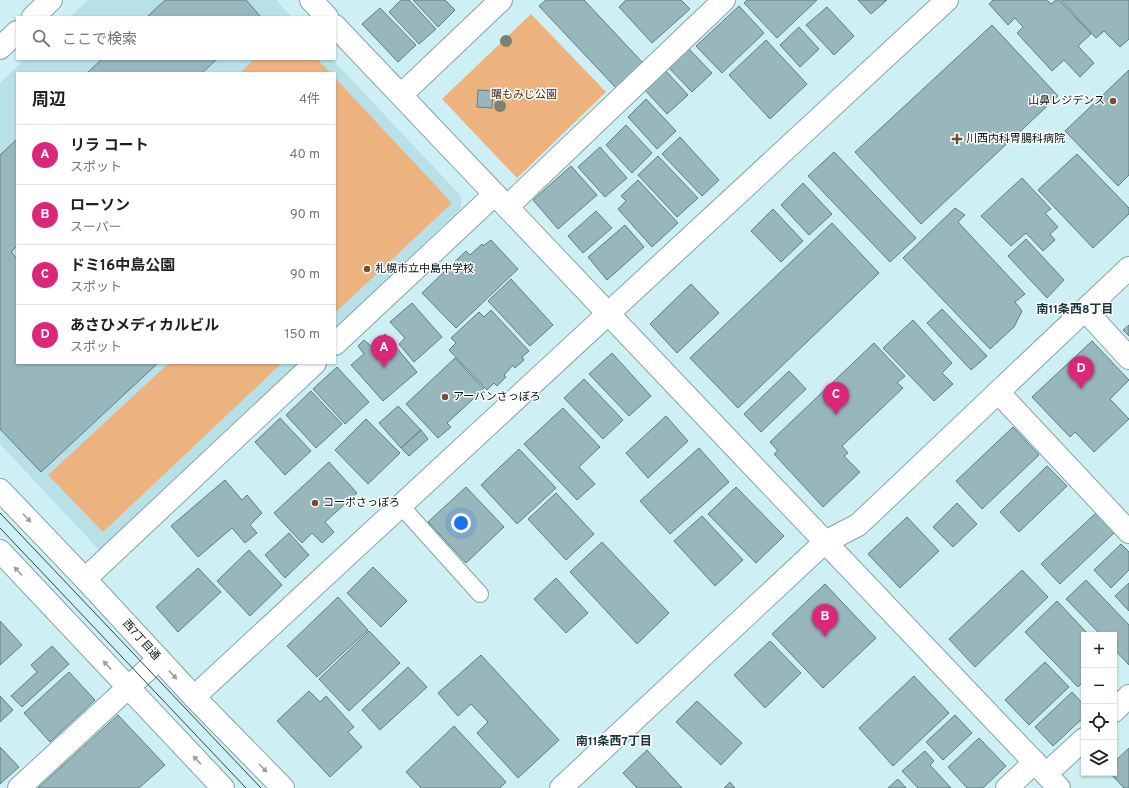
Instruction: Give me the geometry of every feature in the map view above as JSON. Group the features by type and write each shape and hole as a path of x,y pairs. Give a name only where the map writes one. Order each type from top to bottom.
{"street":[{"path":"34,16 51,0"},
{"path":"311,0 326,16"},
{"path":"401,95 501,0"},
{"path":"336,343 501,201 724,0"},
{"path":"194,698 947,0"},
{"path":"336,27 1047,775"},
{"path":"0,47 16,33"},
{"path":"561,788 825,542 858,525 1129,268"},
{"path":"1085,310 1129,358"},
{"path":"85,579 314,364"},
{"path":"998,392 1129,532"},
{"name":"西7丁目通","path":"0,490 85,579 194,698 283,788"},
{"path":"0,551 224,788"},
{"path":"19,788 159,659"},
{"path":"1117,708 1129,696"},
{"path":"1007,788 1047,775 1083,740"}],"lane":[{"path":"401,506 480,594"}],"shaded area":[{"path":"88,0 276,0 291,16 71,16"},
{"name":"札幌市立中島中学校","path":"24,60 333,60 461,196 461,208 336,328 336,72 16,72 16,364 299,364 102,553 0,444 0,83"}],"green space":[{"name":"曙もみじ公園","path":"531,14 606,92 517,178 442,99"},
{"path":"253,60 318,60 330,72 241,72"},
{"path":"336,79 452,203 336,312"},
{"path":"168,364 281,364 103,532 48,475"}],"building":[{"path":"165,0 246,0 260,16 148,16"},
{"path":"401,0 409,0 436,29 419,44 389,12"},
{"path":"413,0 445,0 455,10 438,27"},
{"path":"546,0 584,0 643,63 616,88 539,6"},
{"path":"626,0 681,0 690,9 652,43 619,7"},
{"path":"747,0 817,0 777,38 744,3"},
{"path":"858,0 887,0 871,14"},
{"path":"993,0 1047,0 1051,4 1056,0 1059,0 1091,34 1078,46 1094,63 1080,77 1064,60 1052,71 1017,33 1023,27 1015,18 1008,25 989,4"},
{"path":"1061,0 1129,0 1129,39 1120,47 1104,31 1096,38"},
{"path":"739,6 764,33 722,73 696,46"},
{"path":"827,7 854,36 834,55 806,25"},
{"path":"380,8 416,45 398,62 362,24"},
{"path":"992,25 1058,96 921,224 855,152"},
{"path":"799,27 819,49 800,67 780,45"},
{"path":"766,40 807,84 770,119 729,75"},
{"path":"688,48 712,73 692,92 668,67"},
{"path":"101,60 216,60 203,72 88,72"},
{"path":"665,70 688,95 667,114 644,89"},
{"name":"山鼻レジデンス","path":"1129,70 1129,175 1118,186 1065,131"},
{"path":"478,90 493,91 492,108 477,107"},
{"path":"646,99 676,131 657,149 628,117"},
{"path":"626,125 652,153 632,173 606,145"},
{"path":"680,137 719,180 702,196 662,154"},
{"path":"16,140 16,247 11,252 16,258 16,364 157,364 41,472 0,429 0,155"},
{"path":"600,147 627,178 605,197 578,167"},
{"path":"834,152 916,238 890,262 808,176"},
{"path":"1077,154 1129,208 1129,214 1093,248 1038,190"},
{"path":"658,156 698,198 677,217 638,175"},
{"path":"571,166 597,195 558,229 533,200"},
{"path":"1022,178 1051,209 1045,213 1058,227 1050,234 1055,240 1043,251 1026,233 1011,246 981,216"},
{"path":"638,180 678,223 652,247 618,209 626,201 621,196"},
{"path":"803,183 832,214 809,235 781,205"},
{"path":"955,208 965,215 958,222 1025,294 1015,302 1022,311 1014,327 990,349 903,258"},
{"path":"773,209 803,241 781,262 751,231"},
{"path":"596,211 612,228 583,253 568,236"},
{"path":"832,223 879,273 738,408 690,358"},
{"path":"625,225 644,247 607,280 588,257"},
{"path":"1026,239 1064,280 1047,298 1008,256"},
{"path":"491,240 518,269 456,328 422,293 466,251 470,255 482,244 483,246"},
{"path":"511,279 553,325 530,346 488,301"},
{"path":"691,284 719,313 677,353 650,324"},
{"path":"412,303 442,337 414,362 399,344 405,338 390,322"},
{"path":"942,309 987,356 971,370 927,323"},
{"path":"491,310 529,351 522,357 524,360 515,368 513,365 504,375 506,377 497,386 494,383 487,390 449,350 456,343 451,338 479,312 484,317"},
{"path":"913,320 952,363 942,373 953,384 934,401 883,348"},
{"path":"1129,325 1129,336 1123,330"},
{"path":"385,334 417,372 383,401 351,365 364,354 358,346 364,340 371,346"},
{"path":"1092,341 1129,380 1110,399 1129,419 1094,452 1075,432 1070,437 1032,397"},
{"path":"874,343 905,376 897,383 903,388 842,446 848,453 844,456 860,472 823,507 774,454 778,451 770,442"},
{"path":"612,353 651,396 629,416 589,374"},
{"name":"アーバンさっぽろ","path":"455,358 484,389 447,423 451,427 438,438 406,404"},
{"path":"337,367 369,402 345,424 313,389"},
{"path":"789,371 806,389 761,432 744,414"},
{"path":"584,379 623,420 603,439 564,398"},
{"path":"311,391 342,424 316,448 286,415"},
{"path":"398,406 421,430 401,448 379,423"},
{"path":"563,408 600,447 579,467 595,484 577,500 524,444"},
{"path":"666,416 688,441 648,478 626,453"},
{"path":"280,418 311,451 285,475 255,442"},
{"path":"366,419 400,453 368,484 335,450"},
{"path":"1013,427 1039,455 982,509 956,481"},
{"path":"421,430 428,439 409,456 401,448"},
{"path":"699,448 729,482 670,534 640,501"},
{"path":"519,449 556,488 517,524 481,485"},
{"name":"コーポさっぽろ","path":"329,462 357,493 325,522 334,532 322,543 312,533 302,543 274,513"},
{"path":"1047,466 1067,486 1019,532 1000,512"},
{"path":"225,480 242,500 247,495 262,513 250,525 257,533 245,543 232,528 198,557 171,526"},
{"path":"466,487 504,527 466,563 428,522"},
{"path":"736,487 784,536 756,563 708,514"},
{"path":"556,493 594,534 566,560 528,519"},
{"path":"957,503 977,524 953,547 933,527"},
{"path":"1096,513 1115,532 1060,584 1041,564"},
{"path":"702,516 743,560 715,586 674,541"},
{"path":"907,517 939,551 900,588 868,554"},
{"path":"289,533 309,555 285,578 265,555"},
{"path":"602,542 669,613 637,644 570,572"},
{"path":"1121,544 1129,552 1129,570 1111,588 1094,570"},
{"path":"249,550 282,585 250,616 217,581"},
{"path":"373,567 407,601 381,627 347,593"},
{"path":"198,568 221,592 178,632 156,607"},
{"path":"1022,570 1048,597 975,667 949,639"},
{"path":"556,578 588,613 566,633 534,599"},
{"path":"1086,580 1129,625 1129,665 1117,652 1117,632 1098,632 1066,599"},
{"path":"1129,583 1129,611 1115,596"},
{"path":"825,584 876,638 823,688 772,634"},
{"path":"338,597 368,630 317,677 287,646"},
{"path":"1057,601 1086,632 1081,632 1081,684 1078,687 1025,632"},
{"path":"0,621 22,645 0,665"},
{"path":"369,631 400,663 349,711 319,679"},
{"path":"770,641 801,673 765,708 734,675"},
{"path":"52,646 69,664 22,707 11,696 37,672 31,665"},
{"path":"481,655 559,740 518,778 477,733 488,722 471,704 458,716 438,693"},
{"path":"1045,662 1069,687 1029,725 1005,700"},
{"path":"408,667 427,687 380,730 362,710"},
{"path":"69,672 95,700 50,742 24,713"},
{"path":"914,676 949,713 893,766 859,728"},
{"path":"309,691 320,702 326,696 354,727 348,732 362,747 330,777 277,721"},
{"path":"1072,692 1081,702 1081,720 1053,746 1035,727"},
{"path":"0,696 13,710 0,722"},
{"path":"697,701 742,743 721,765 676,722"},
{"path":"118,715 165,765 139,788 38,788"},
{"path":"955,715 972,733 943,760 926,742"},
{"path":"454,726 506,782 500,788 421,788 406,772"},
{"path":"979,738 1006,766 983,788 967,788 948,767"},
{"path":"0,747 19,767 0,784"},
{"path":"1129,748 1129,788 1124,788 1113,776 1117,776 1117,759"},
{"path":"647,750 682,788 637,788 623,773"},
{"path":"925,751 934,761 930,765 951,788 918,788 902,771"},
{"path":"898,779 906,788 888,788"},
{"path":"730,782 735,788 724,788"}],"tram line":[{"path":"0,513 261,788"},
{"path":"0,528 246,788"}],"place":[{"name":"山鼻レジデンス","path":"1113,101"},
{"name":"川西内科胃腸科病院","path":"957,139"},
{"name":"札幌市立中島中学校","path":"367,269"},
{"name":"リラ コート","path":"384,368"},
{"name":"あさひメディカルビル","path":"1081,389"},
{"name":"アーバンさっぽろ","path":"445,397"},
{"name":"ドミ16中島公園","path":"836,415"},
{"name":"コーポさっぽろ","path":"315,503"},
{"name":"ローソン","path":"825,637"}],"district":[{"name":"南11条西8丁目","path":"1075,310"},
{"name":"南11条西7丁目","path":"614,742"}]}
